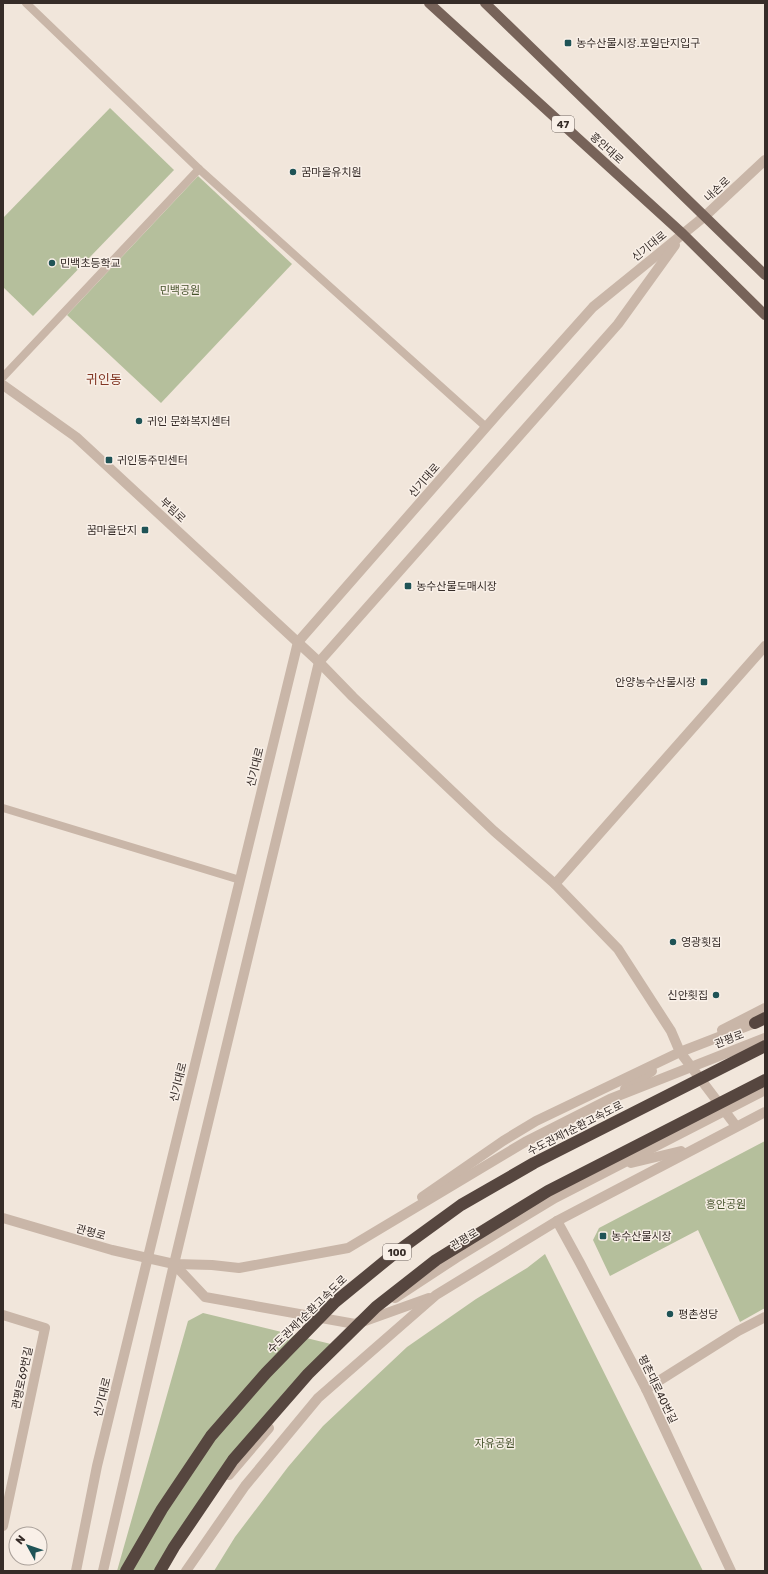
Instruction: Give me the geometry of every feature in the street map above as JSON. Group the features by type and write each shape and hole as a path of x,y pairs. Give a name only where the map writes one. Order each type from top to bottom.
{"highway":[{"name":"수도권제1순환고속도로","path":"126,1571 162,1509 211,1436 266,1373 336,1302 389,1258 461,1205 534,1163 765,1046"},
{"name":"100","path":"160,1571 174,1547 233,1460 308,1374 376,1307 436,1260 548,1191 765,1080"}],"main road":[{"name":"흥안대로","path":"429,3 683,234 765,315"},
{"name":"47","path":"432,3 443,15"},
{"name":"흥안대로","path":"485,3 765,275"}],"street":[{"path":"26,3 200,169 486,427"},
{"name":"내손로","path":"683,234 705,216 765,160"},
{"path":"3,377 200,169"},
{"name":"신기대로","path":"76,1571 97,1466 149,1258 298,642 486,427 594,307 683,234"},
{"name":"신기대로","path":"103,1571 174,1264 320,662 618,324 683,234"},
{"name":"부림로","path":"3,385 76,437 320,662 353,697 488,826 555,884 618,949 671,1031 680,1052 736,1126"},
{"path":"555,884 765,646"},
{"path":"3,808 240,880"},
{"path":"348,1248 503,1141 536,1121 680,1052 765,1008"},
{"path":"610,1099 680,1052 760,1021"},
{"name":"관평로","path":"3,1218 112,1250 174,1264 212,1265 239,1268 348,1248 526,1142 610,1099 765,1038"},
{"name":"관평로","path":"355,1324 456,1258 555,1198 765,1090"},
{"path":"186,1571 245,1486 318,1398 436,1295 557,1221 765,1112"},
{"path":"615,1167 696,1148"},
{"name":"평촌대로40번길","path":"557,1221 646,1389 731,1571"},
{"path":"174,1264 205,1297 355,1324 436,1295"},
{"name":"관평로69번길","path":"3,1315 45,1328 7,1489"},
{"path":"646,1389 738,1331 765,1317"},
{"path":"166,1571 230,1473 355,1324"},
{"path":"70,1571 97,1466"},
{"path":"3,1526 7,1489"}],"green space":[{"path":"110,108 174,170 33,316 3,287 3,218"},
{"name":"민백공원","path":"198,176 292,264 161,403 67,315"},
{"name":"흥안공원","path":"765,1141 765,1308 740,1322 698,1230 610,1276 593,1240 599,1228"},
{"name":"자유공원","path":"545,1254 703,1571 214,1571 235,1537 288,1467 323,1426 407,1347 476,1299 527,1268"},
{"path":"203,1313 335,1345 225,1466 155,1571 117,1571 188,1321"}],"place":[{"name":"농수산물시장.포일단지입구","path":"568,43"},
{"name":"꿈마을유치원","path":"293,172"},
{"name":"민백초등학교","path":"52,263"},
{"name":"귀인 문화복지센터","path":"139,421"},
{"name":"귀인동주민센터","path":"109,460"},
{"name":"꿈마을단지","path":"145,530"},
{"name":"농수산물도매시장","path":"408,586"},
{"name":"안양농수산물시장","path":"704,682"},
{"name":"영광횟집","path":"673,942"},
{"name":"신안횟집","path":"716,995"},
{"name":"농수산물시장","path":"603,1236"},
{"name":"평촌성당","path":"670,1314"}],"district":[{"name":"귀인동","path":"104,379"}]}
